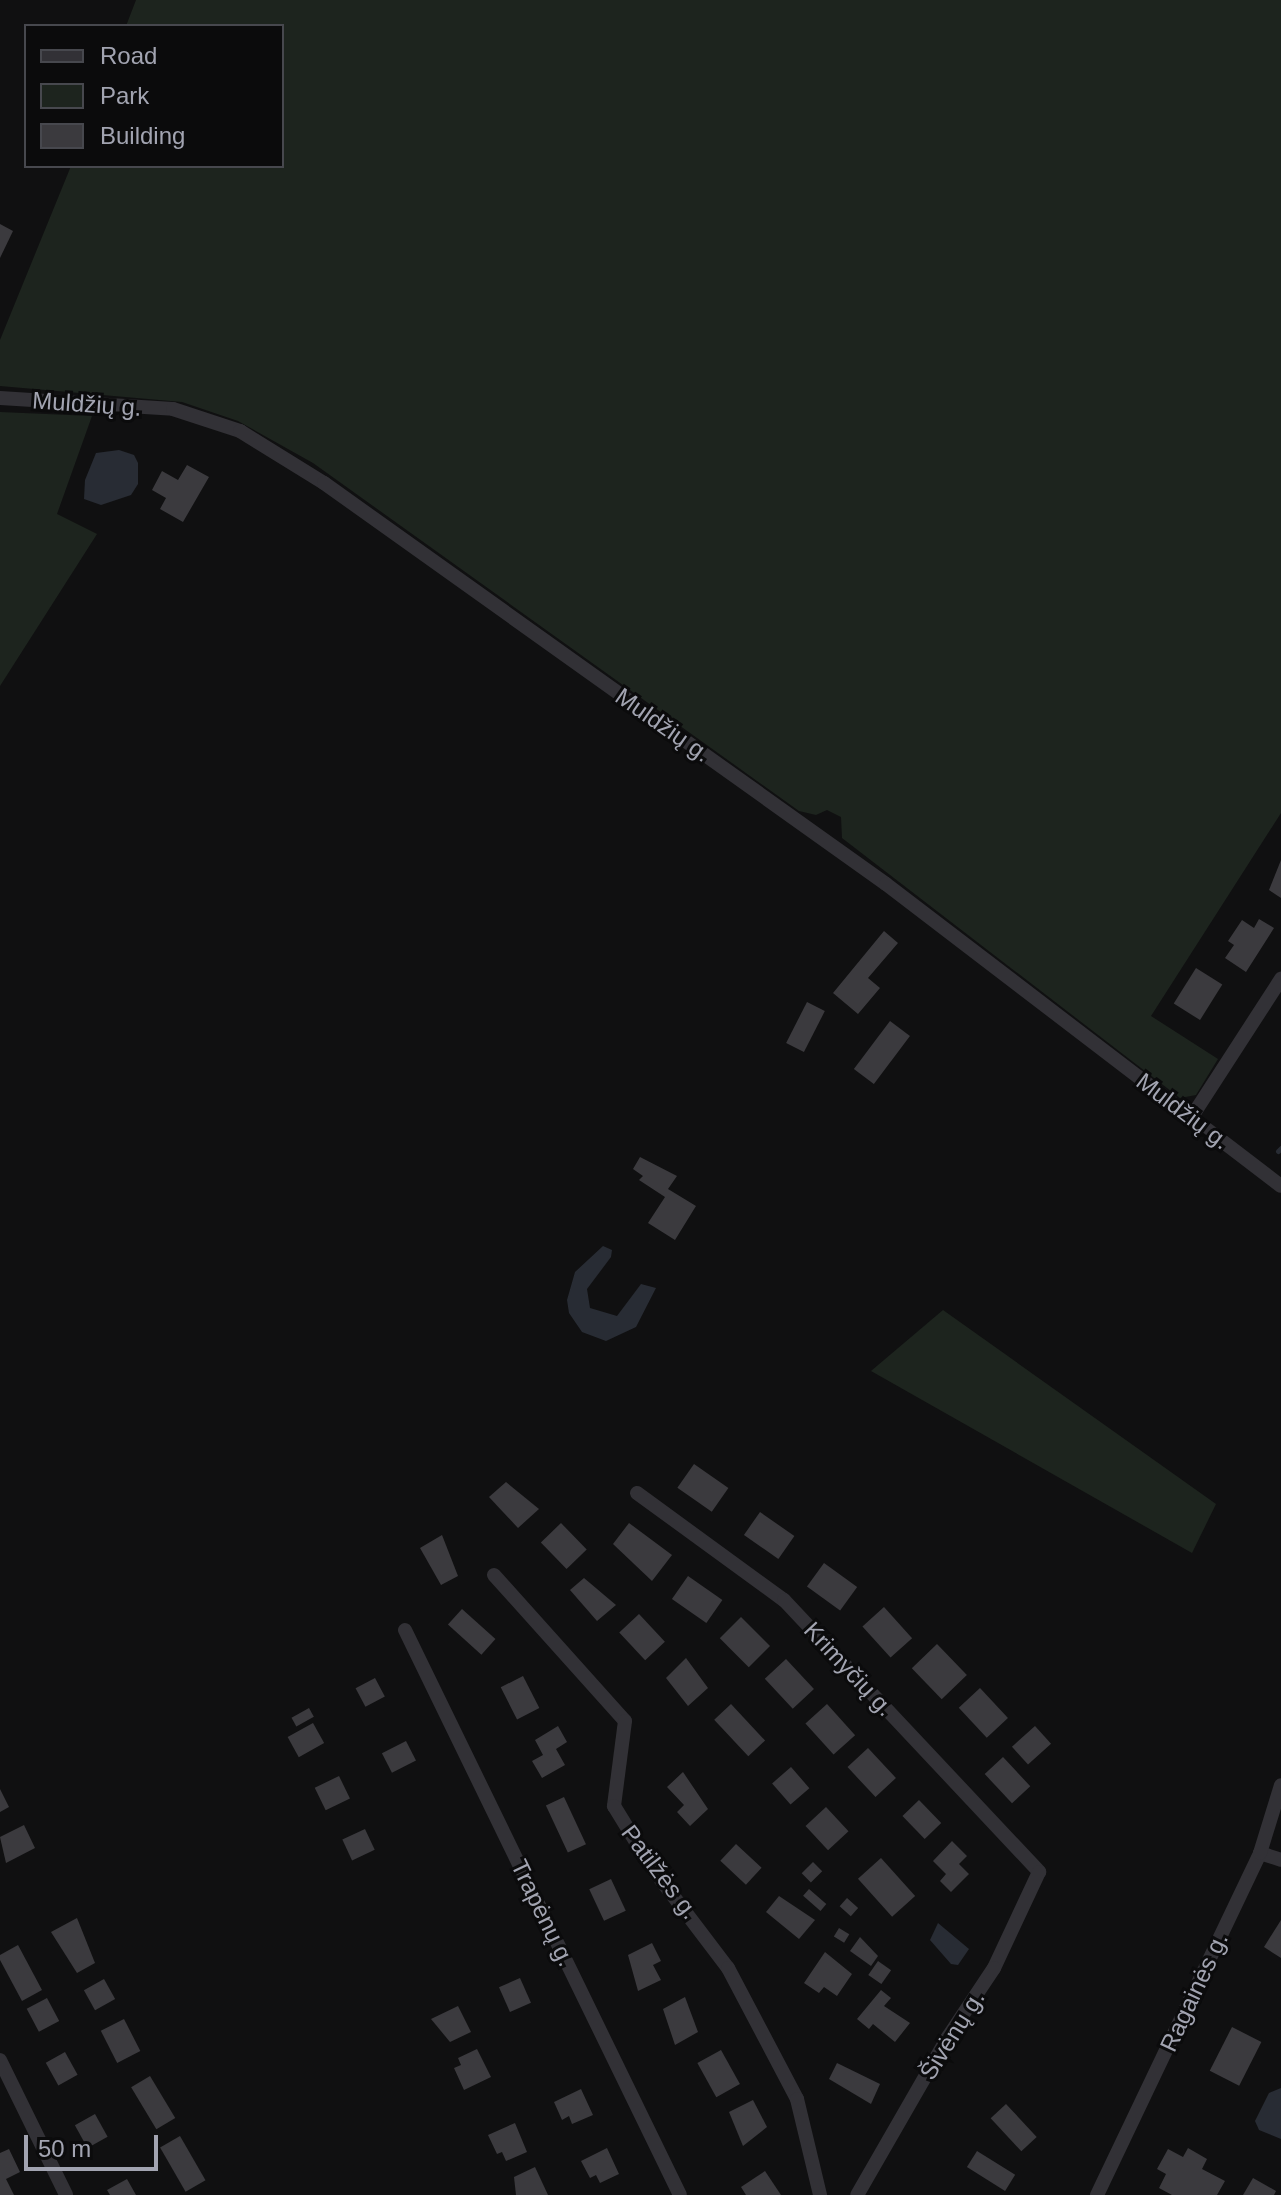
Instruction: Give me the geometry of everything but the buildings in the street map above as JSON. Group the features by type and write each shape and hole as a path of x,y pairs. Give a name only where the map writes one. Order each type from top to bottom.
{"street":[{"name":"Muldžių g.","path":"0,398 173,409 240,431 324,483 831,844 1276,1182"},
{"path":"1191,1118 1281,979"},
{"name":"Krimyčių g.","path":"637,1493 784,1600 1039,1872"},
{"name":"Patilžės g.","path":"494,1575 625,1721 614,1796 618,1817 728,1968 797,2099 820,2195"},
{"name":"Trapėnų g.","path":"405,1630 680,2195"},
{"name":"Ragainės g.","path":"1097,2195 1260,1853 1281,1785"},
{"path":"1260,1853 1281,1860"},
{"name":"Šivėnų g.","path":"857,2195 948,2037 994,1968 1039,1872"},
{"path":"0,2060 66,2195"}],"green space":[{"path":"136,0 1281,0 1281,813 1151,1016 1218,1059 1196,1095 1180,1098 842,838 841,817 827,810 816,815 799,811 313,463 238,421 182,402 0,386 0,340 70,168 284,168 284,24 127,24"},
{"path":"0,412 92,416 57,514 97,534 0,686"},
{"path":"943,1310 1216,1504 1192,1553 871,1371"}],"shaded area":[{"path":"119,450 134,455 138,463 138,484 131,495 101,505 84,499 85,480 96,453"},
{"path":"603,1246 612,1250 611,1257 587,1289 590,1308 617,1316 641,1284 656,1288 636,1327 606,1341 582,1332 569,1313 567,1300 575,1272"},
{"path":"938,1923 969,1949 958,1965 951,1964 930,1940"},
{"path":"1281,2088 1281,2139 1259,2130 1255,2121 1269,2093"}],"waterway":[{"path":"1278,1151 1281,1148"}]}
